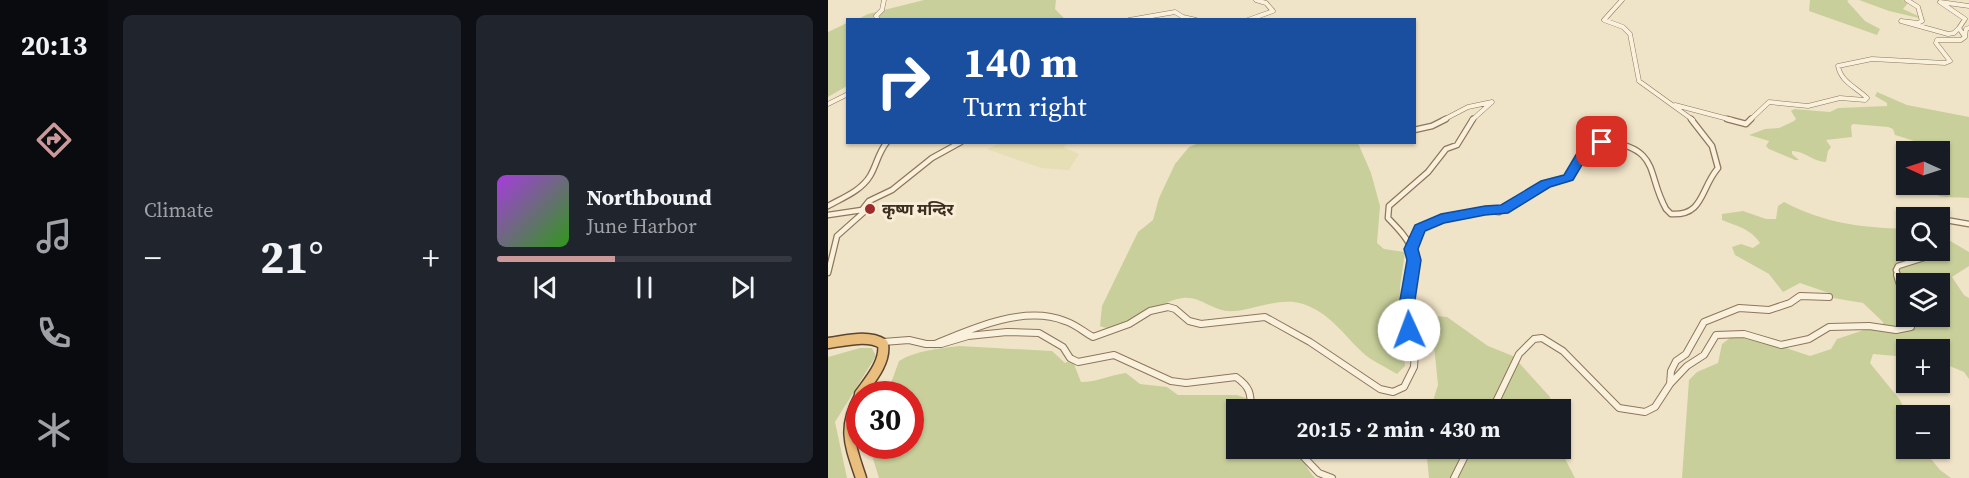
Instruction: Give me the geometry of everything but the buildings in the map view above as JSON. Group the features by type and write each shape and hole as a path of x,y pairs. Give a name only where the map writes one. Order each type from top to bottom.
{"highway":[{"path":"829,342 872,338 882,342 886,348 886,356 869,381"},
{"path":"855,459 861,478"}],"street":[{"path":"877,18 876,16 883,12 885,7 884,0"},
{"path":"1254,18 1273,11 1266,3 1256,0"},
{"path":"1411,249 1420,228 1429,223 1485,210 1504,210 1545,184 1569,177 1581,156 1607,141 1634,148 1644,154 1660,192 1663,206 1671,213 1687,214 1702,201 1708,179 1718,168 1717,159 1701,128 1639,81 1636,73 1634,44 1626,30 1604,20 1622,0"},
{"path":"1907,0 1918,7 1922,21 1918,23 1901,21 1948,33 1954,33 1965,19 1940,2 1969,6"},
{"path":"1140,18 1175,12 1187,18"},
{"path":"1959,28 1965,37"},
{"path":"1965,37 1966,29 1969,28"},
{"path":"1673,105 1746,124 1769,102 1808,106 1840,98 1865,99 1867,98 1862,92 1842,78 1838,66 1892,59 1930,64 1945,63 1950,61 1936,40 1961,40 1965,37"},
{"path":"828,104 846,95"},
{"path":"935,344 1008,319 1036,317 1063,319 1093,336 1129,324 1150,311 1168,307 1175,309 1189,321 1201,324 1265,317 1318,348 1380,389 1393,392 1404,387 1414,367 1415,351 1409,330 1408,300 1414,260 1411,249 1400,231 1388,218 1389,206 1428,172 1446,149 1456,145 1472,120 1492,102 1468,107 1432,126 1416,130"},
{"path":"828,206 851,194 864,183 870,176 879,152 885,144"},
{"path":"828,273 837,236 863,214 862,210 869,201 892,190 932,158 957,144"},
{"path":"828,214 862,210"},
{"path":"1950,221 1969,224"},
{"path":"1897,273 1898,266 1914,261"},
{"path":"1670,384 1671,372 1676,361 1686,354 1704,322 1739,308 1769,310 1790,303 1800,296 1829,297"},
{"path":"1497,399 1519,354 1534,339 1542,338 1563,351 1619,408 1645,412 1655,407 1670,384 1687,366 1704,355 1716,334 1744,334 1780,345 1809,339 1829,327 1869,326 1905,330 1911,327"},
{"path":"882,342 909,340 935,344 968,336 1007,332 1039,333 1063,347 1070,358 1078,362 1114,355 1171,381 1186,383 1236,377 1248,385 1251,399"},
{"path":"1306,459 1319,473 1332,478"},
{"path":"1454,478 1464,459"}],"shaded area":[{"path":"998,144 1068,144 1063,147 1079,154 1069,170 1041,168 987,149"}],"green space":[{"path":"924,0 1056,0 1055,9 1064,18 860,18"},
{"path":"1810,0 1849,0 1847,1 1865,21 1880,29 1877,35 1809,11"},
{"path":"1859,0 1903,0 1908,3 1903,9 1927,20 1889,11"},
{"path":"846,23 846,87 828,97 828,32"},
{"path":"1877,92 1907,105 1969,117 1969,198 1936,195 1950,195 1950,141 1914,141 1895,135 1893,129 1888,127 1853,124 1851,126 1852,137 1826,140 1831,147 1826,162 1792,151 1792,154 1799,160 1795,160 1769,149 1766,146 1769,141 1749,135 1765,129 1779,128 1794,121 1796,119 1791,111 1794,109 1830,112 1838,108 1887,106 1887,103 1875,96"},
{"path":"1196,144 1358,144 1371,173 1380,206 1377,243 1384,249 1405,252 1400,287 1405,366 1397,374 1366,355 1321,313 1293,302 1226,311 1194,299 1183,298 1161,305 1120,327 1100,326 1102,306 1138,232 1153,220 1159,198 1175,164 1189,147"},
{"path":"1784,202 1829,220 1896,228 1896,261 1950,261 1950,241 1969,252 1969,266 1952,277 1964,295 1969,298 1969,379 1964,372 1950,366 1950,339 1896,339 1896,356 1873,354 1870,363 1902,405 1896,405 1896,459 1931,459 1940,470 1951,478 1682,478 1689,380 1697,372 1718,363 1722,344 1730,338 1757,338 1810,356 1831,349 1837,339 1870,328 1883,329 1883,322 1863,303 1833,298 1829,293 1800,283 1783,292 1769,274 1735,255 1732,247 1741,244 1753,248 1760,243 1748,231 1722,220 1722,214 1743,211 1766,219 1776,219 1778,206"},
{"path":"1435,316 1447,317 1488,346 1513,356 1550,399 1434,399 1438,385 1432,326"},
{"path":"959,346 1052,351 1065,363 1072,359 1081,382 1126,373 1140,384 1167,387 1178,395 1237,395 1249,399 1226,399 1226,459 1303,459 1315,478 879,478 873,459 924,459 924,381 892,381 899,361 920,352"},
{"path":"860,348 872,348 876,356 860,381 846,381 846,404 835,422 847,478 828,478 828,357"},
{"path":"1427,459 1565,459 1575,478 1429,478"}],"place":[{"name":"कृष्ण मन्दिर","path":"870,209"}],"route":[{"path":"1409,330 1408,300 1414,260 1414,253 1411,249 1420,228 1441,219 1485,210 1491,212 1504,210 1545,184 1569,177 1581,156 1602,142"}]}
